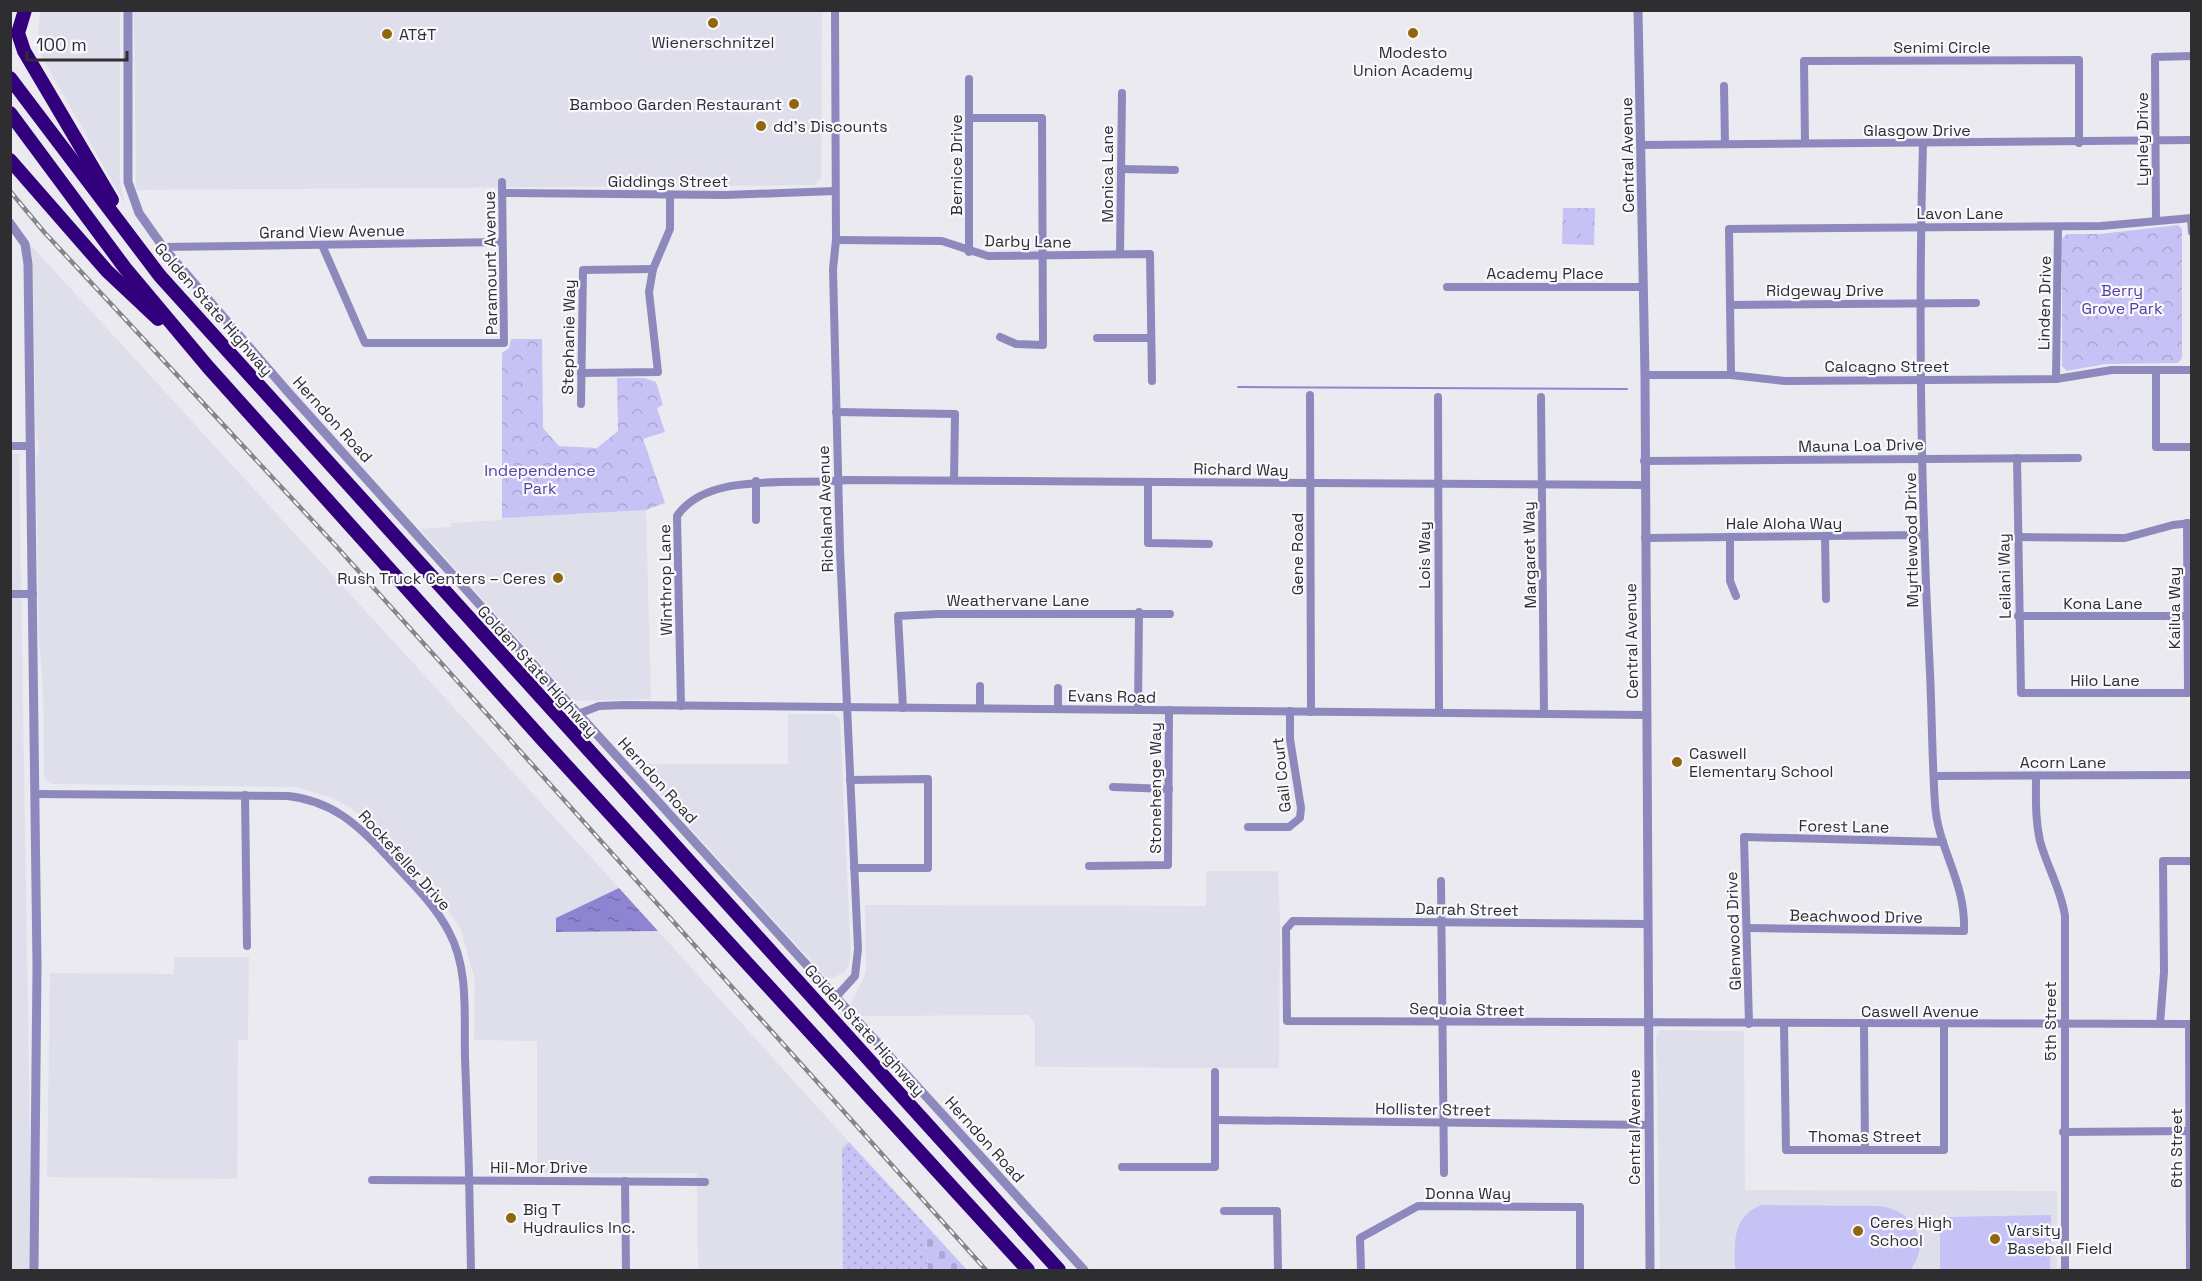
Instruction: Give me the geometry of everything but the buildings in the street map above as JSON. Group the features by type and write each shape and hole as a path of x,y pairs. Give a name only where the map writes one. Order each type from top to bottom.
{"highway":[{"path":"25,10 18,33 24,51 134,242"},
{"name":"Golden State Highway","path":"10,78 134,242 190,310 1059,1270"},
{"path":"10,113 125,268 208,367 541,738 1028,1270"},
{"path":"10,128 75,200"},
{"path":"10,160 107,271 208,367"}],"street":[{"name":"Herndon Road","path":"128,10 128,182 139,213 163,248 274,376 578,714 1084,1270"},
{"name":"Richland Avenue","path":"835,10 836,240 833,269 837,481 857,966 852,982 836,998"},
{"name":"Central Avenue","path":"1638,10 1642,145 1650,1270"},
{"name":"Lynley Drive","path":"2156,220 2155,57 2192,56"},
{"name":"Senimi Circle","path":"1805,144 1804,61 2079,60 2079,143"},
{"name":"Bernice Drive","path":"969,79 969,252"},
{"path":"1724,86 1725,144"},
{"name":"Monica Lane","path":"1120,254 1122,93"},
{"path":"969,118 1042,118 1044,345 1016,344 1000,337"},
{"name":"Glasgow Drive","path":"1642,145 2079,143 2192,140"},
{"name":"Myrtlewood Drive","path":"1923,143 1920,226 1921,380 1926,615 1935,804 1943,842 1962,896 1964,931"},
{"path":"1121,169 1175,170"},
{"name":"Paramount Avenue","path":"322,245 365,342 504,343 502,182"},
{"name":"Giddings Street","path":"502,194 670,195 835,191"},
{"path":"581,373 658,372 649,304 653,269 668,238 670,195"},
{"path":"2191,218 2192,232"},
{"name":"Lavon Lane","path":"1730,305 1729,229 2058,226 2132,224 2191,218"},
{"path":"10,223 25,244 28,264 36,794 37,1068 34,1270"},
{"name":"Linden Drive","path":"2056,379 2058,226"},
{"name":"Darby Lane","path":"836,240 942,241 969,252 988,256 1150,254 1151,338"},
{"name":"Grand View Avenue","path":"163,248 502,242"},
{"name":"Stephanie Way","path":"581,404 583,270 653,269"},
{"name":"Academy Place","path":"1447,287 1643,287"},
{"name":"Ridgeway Drive","path":"1730,305 1976,303"},
{"path":"1730,305 1731,375"},
{"path":"1097,338 1151,338 1152,381"},
{"path":"2156,370 2156,447 2192,447"},
{"name":"Calcagno Street","path":"1644,375 1731,375 1785,381 2056,379 2099,372 2192,370"},
{"name":"Gene Road","path":"1310,395 1311,712"},
{"name":"Lois Way","path":"1438,397 1439,712"},
{"name":"Margaret Way","path":"1540,397 1544,714"},
{"path":"836,412 955,414 954,480"},
{"path":"10,447 30,447"},
{"name":"Leilani Way","path":"2016,458 2021,693"},
{"name":"Mauna Loa Drive","path":"1644,461 2078,458"},
{"name":"Richard Way","path":"837,481 1644,485"},
{"name":"Winthrop Lane","path":"681,706 677,516 690,501 697,497 756,482 837,481"},
{"path":"756,482 756,520"},
{"path":"1148,482 1148,543 1209,544"},
{"path":"2017,537 2125,538 2173,525 2189,524"},
{"name":"Kailua Way","path":"2188,693 2189,524"},
{"name":"Hale Aloha Way","path":"1645,538 1924,535"},
{"path":"1826,536 1826,599"},
{"path":"1730,537 1730,581 1736,596"},
{"path":"10,594 33,594"},
{"path":"1138,710 1139,612"},
{"name":"Weathervane Lane","path":"903,708 898,616 1139,612 1170,614"},
{"name":"Kona Lane","path":"2018,616 2188,616"},
{"path":"980,687 980,708"},
{"path":"1058,688 1058,709"},
{"name":"Hilo Lane","path":"2021,693 2188,693"},
{"name":"Evans Road","path":"578,714 598,706 681,706 1646,715"},
{"name":"Stonehenge Way","path":"1089,866 1168,866 1169,710"},
{"name":"Gail Court","path":"1248,827 1289,827 1300,818 1290,711"},
{"name":"Acorn Lane","path":"1935,776 2192,776"},
{"name":"5th Street","path":"2036,776 2039,833 2060,890 2065,916 2063,1132 2065,1270"},
{"path":"850,780 928,779 928,868 854,868"},
{"path":"1113,787 1169,789"},
{"name":"Rockefeller Drive","path":"36,794 302,797 338,810 362,830 441,918 456,946 463,982 471,1270"},
{"path":"245,795 247,946"},
{"name":"Forest Lane","path":"1744,837 1943,842"},
{"name":"Glenwood Drive","path":"1744,837 1749,1024"},
{"path":"2160,1024 2163,861 2192,861"},
{"path":"1441,881 1444,1173"},
{"name":"Darrah Street","path":"1287,1021 1288,924 1293,921 1647,924"},
{"name":"Beachwood Drive","path":"1748,928 1964,931"},
{"name":"Sequoia Street","path":"1287,1021 1648,1024"},
{"name":"Caswell Avenue","path":"1648,1024 2190,1024"},
{"name":"Thomas Street","path":"1784,1024 1786,1150 1944,1150 1944,1024"},
{"path":"1864,1024 1865,1150"},
{"name":"6th Street","path":"2190,1024 2190,1270"},
{"path":"1122,1167 1215,1167 1215,1072"},
{"name":"Hollister Street","path":"1216,1120 1649,1125"},
{"path":"2063,1132 2190,1131"},
{"name":"Hil-Mor Drive","path":"372,1180 705,1182"},
{"path":"625,1181 626,1270"},
{"name":"Donna Way","path":"1361,1270 1360,1238 1418,1206 1580,1207 1581,1270"},
{"path":"1224,1211 1277,1211 1278,1270"}],"shaded area":[{"path":"43,11 120,11 120,182 125,204 42,57 37,43 40,13"},
{"path":"134,11 822,11 821,179 815,185 136,190"},
{"path":"27,241 619,888 556,918 556,932 658,931 849,1142 842,1149 843,1270 698,1270 697,1173 537,1173 537,1041 474,1040 475,980 461,930 443,903 375,828 351,808 330,797 295,787 52,784 46,781 39,641 36,456 39,453 36,438 33,269"},
{"path":"11,454 19,454 32,1270 11,1270"},
{"path":"646,510 651,699 574,701 420,529 451,527 451,523 501,520 502,518"},
{"path":"788,714 834,714 840,720 851,957 845,972 832,978 827,978 632,764 788,764"},
{"path":"1206,871 1278,871 1279,1068 1035,1067 1035,1023 1028,1015 861,1016 851,1004 866,972 865,905 1206,906"},
{"path":"174,957 249,957 248,1040 238,1040 237,1179 47,1177 50,973 174,974"},
{"name":"Ceres High School","path":"1660,1030 1744,1031 1745,1190 2057,1191 2057,1270 1660,1270 1656,1035"}],"green space":[{"path":"1563,208 1595,208 1594,245 1562,244"},
{"path":"1581,214 1592,214 1592,238 1581,238"},
{"path":"1566,215 1577,215 1577,239 1566,239"},
{"name":"Berry Grove Park","path":"2178,225 2182,229 2182,358 2178,363 2105,364 2067,371 2062,366 2062,239 2067,234 2100,234"},
{"name":"Independence Park","path":"511,339 542,339 543,428 559,446 597,448 618,431 617,378 644,378 656,382 663,405 657,408 665,432 643,439 665,503 646,510 502,518 502,353 509,348"},
{"path":"849,1142 925,1224 928,1270 843,1270 842,1149"},
{"path":"1761,1205 1891,1208 1901,1213 1916,1229 1919,1238 1917,1259 1910,1270 1735,1270 1735,1241 1740,1224 1751,1210"},
{"name":"Varsity Baseball Field","path":"2051,1215 2050,1270 1940,1270 1940,1225 1948,1217"},
{"path":"925,1224 967,1270 928,1270"}],"water":[{"path":"619,888 658,931 556,932 556,918"}],"waterway":[{"path":"1238,387 1627,389"}],"railway":[{"path":"10,191 44,232 337,547 986,1270"}],"place":[{"name":"Wienerschnitzel","path":"713,23"},
{"name":"Modesto Union Academy","path":"1413,33"},
{"name":"AT&T","path":"387,34"},
{"name":"Bamboo Garden Restaurant","path":"794,104"},
{"name":"dd's Discounts","path":"761,126"},
{"name":"Rush Truck Centers – Ceres","path":"558,578"},
{"name":"Caswell Elementary School","path":"1677,762"},
{"name":"Big T Hydraulics Inc.","path":"511,1218"},
{"name":"Ceres High School","path":"1858,1231"},
{"name":"Varsity Baseball Field","path":"1995,1239"}]}
